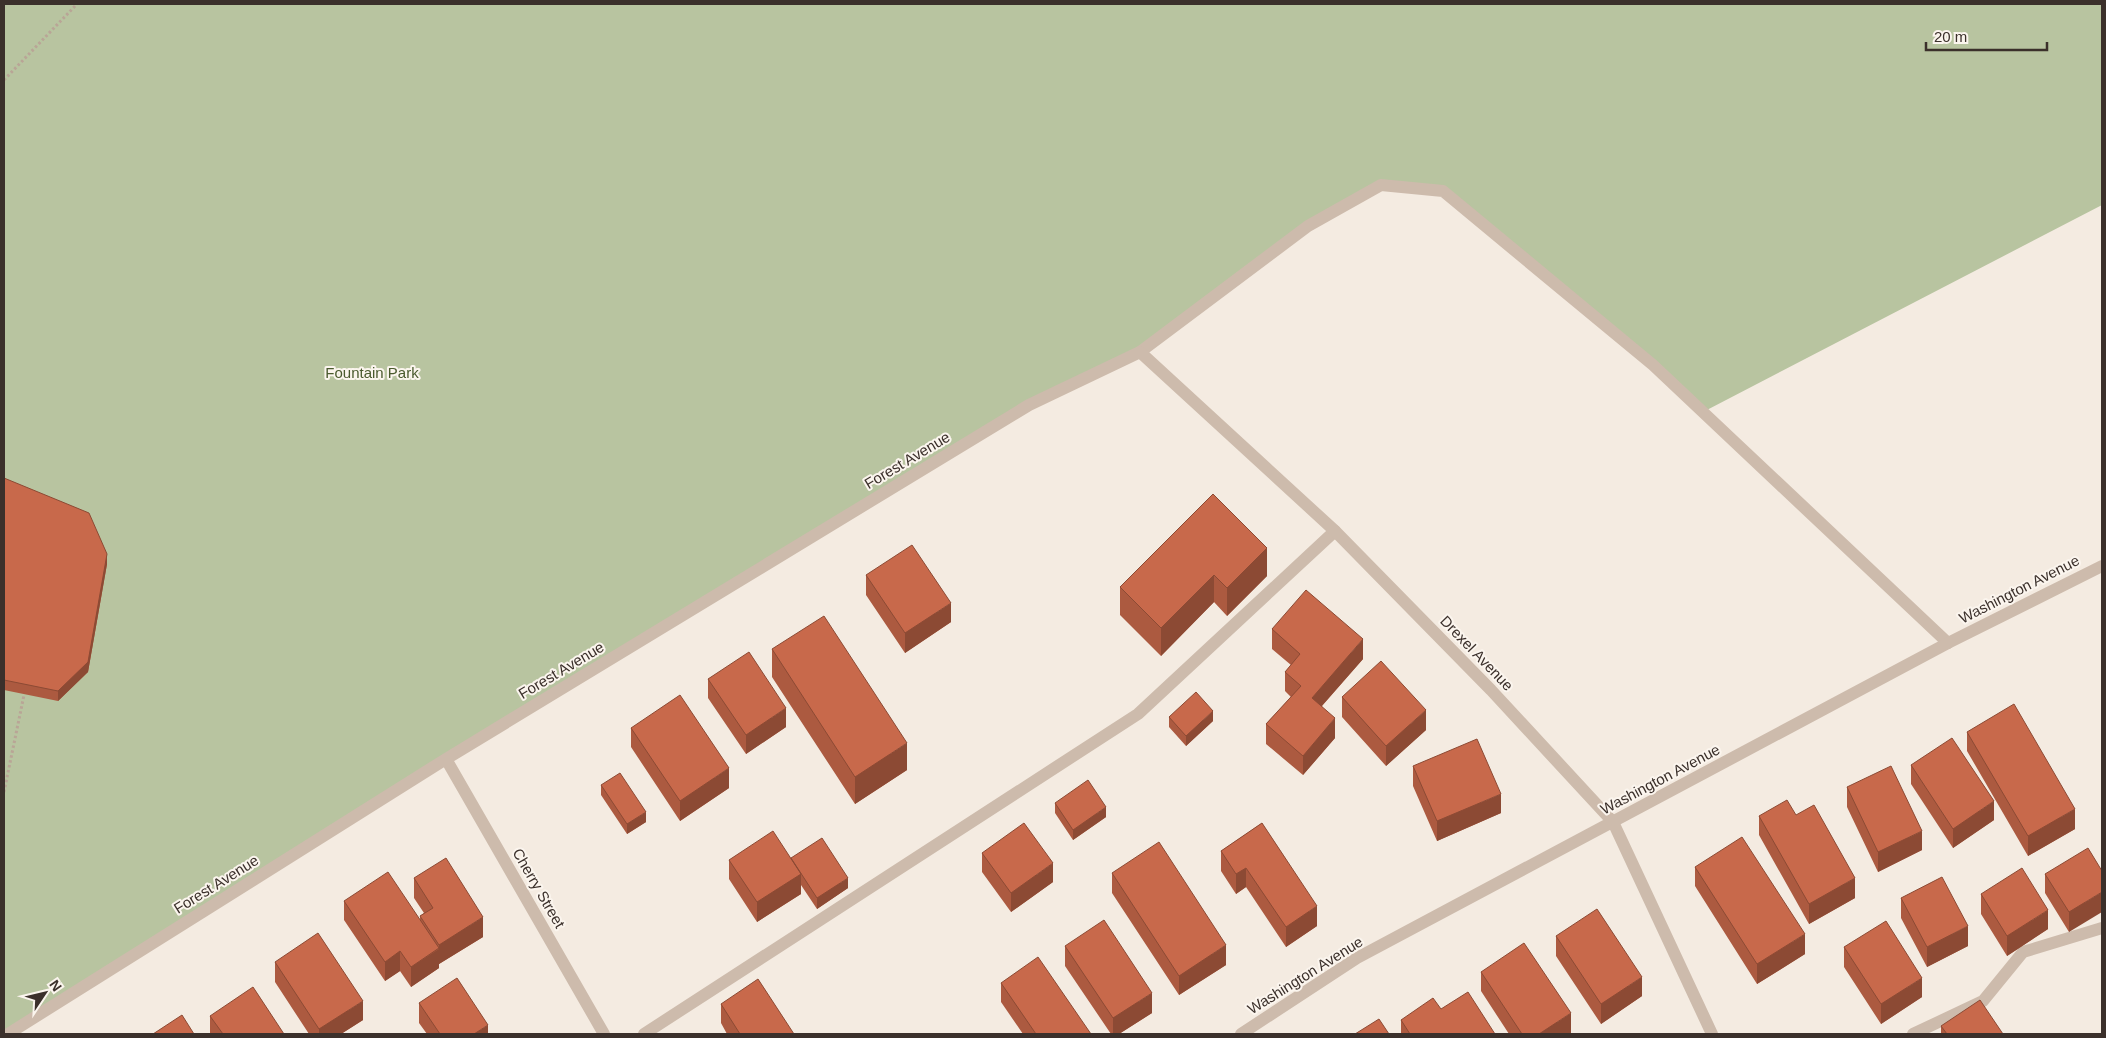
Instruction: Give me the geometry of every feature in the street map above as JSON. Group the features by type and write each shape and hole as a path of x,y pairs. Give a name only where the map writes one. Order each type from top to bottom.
{"street":[{"name":"Forest Avenue","path":"8,1034 446,759 1029,405 1140,352 1308,226 1381,185 1443,191 1653,365 1948,643"},
{"name":"Drexel Avenue","path":"1140,352 1335,531 1491,690 1613,822 1712,1034"},
{"path":"644,1034 1138,714 1335,531"},
{"name":"Washington Avenue","path":"1241,1034 1358,958 1948,643 2102,566"},
{"name":"Cherry Street","path":"446,759 604,1034"},
{"path":"1912,1034 1983,1001 2023,952 2102,928"}],"path":[{"path":"4,80 77,4"},
{"path":"4,792 24,695"}],"green space":[{"name":"Fountain Park","path":"4,4 2102,4 2102,205 1703,412 1443,191 1381,185 1308,226 1140,352 1029,405 4,1034"}],"building":[{"path":"4,478 89,513 107,554 88,662 58,691 4,680"},
{"path":"1213,494 1267,548 1227,588 1214,575 1161,628 1120,587"},
{"path":"912,545 951,603 905,633 866,575"},
{"path":"1306,590 1363,639 1312,698 1335,718 1303,756 1266,724 1301,686 1285,672 1300,654 1272,629"},
{"path":"824,616 907,743 855,777 772,649"},
{"path":"749,652 786,708 746,735 708,679"},
{"path":"1381,661 1426,710 1386,746 1342,697"},
{"path":"1196,692 1213,711 1186,736 1169,717"},
{"path":"680,695 729,768 680,801 631,728"},
{"path":"2014,704 2075,809 2028,836 1967,732"},
{"path":"1952,738 1994,801 1953,829 1911,765"},
{"path":"1477,739 1501,794 1437,821 1413,766"},
{"path":"1891,766 1922,831 1878,852 1847,787"},
{"path":"620,773 646,812 627,824 601,785"},
{"path":"1088,780 1106,807 1073,830 1055,803"},
{"path":"1787,800 1796,815 1814,805 1855,878 1809,904 1759,816"},
{"path":"1024,823 1053,863 1011,893 982,853"},
{"path":"1262,823 1317,906 1286,927 1246,868 1236,874 1221,851"},
{"path":"773,831 801,874 757,902 729,860"},
{"path":"1742,837 1805,934 1757,964 1695,867"},
{"path":"822,838 848,878 817,898 791,858"},
{"path":"1159,842 1226,945 1179,976 1112,873"},
{"path":"2088,848 2102,871 2102,892 2069,912 2045,874"},
{"path":"446,858 483,917 439,945 420,916 433,908 414,878"},
{"path":"2022,868 2048,910 2007,936 1981,894"},
{"path":"388,872 439,948 411,967 400,951 385,962 344,901"},
{"path":"1942,877 1968,926 1927,947 1901,898"},
{"path":"1597,909 1642,977 1601,1004 1556,936"},
{"path":"1104,920 1152,993 1113,1018 1065,946"},
{"path":"1886,921 1922,978 1881,1004 1844,947"},
{"path":"318,933 363,1001 319,1029 275,962"},
{"path":"1524,943 1571,1013 1539,1034 1522,1034 1481,972"},
{"path":"1038,957 1091,1034 1036,1034 1001,983"},
{"path":"457,978 488,1025 474,1034 440,1034 419,1003"},
{"path":"758,979 794,1034 740,1034 721,1004"},
{"path":"253,987 284,1034 223,1034 210,1016"},
{"path":"1468,992 1495,1034 1410,1034 1401,1020 1433,998 1441,1009"},
{"path":"1980,1000 2003,1034 1947,1034 1941,1026"},
{"path":"182,1015 194,1034 153,1034"},
{"path":"1379,1019 1389,1034 1355,1034"}]}
